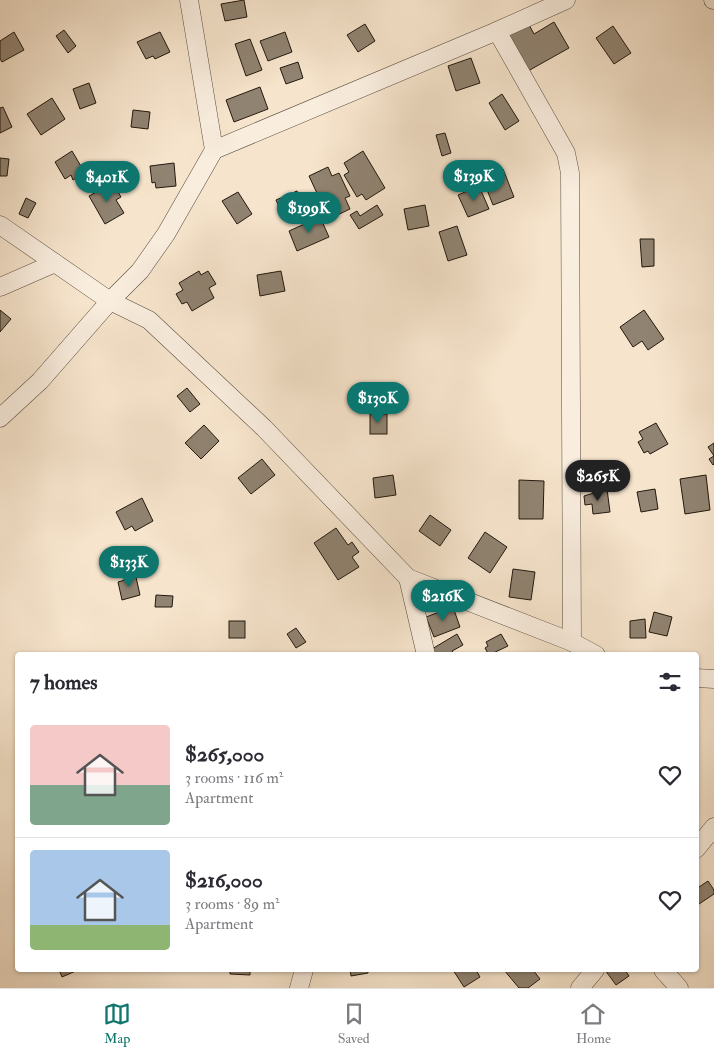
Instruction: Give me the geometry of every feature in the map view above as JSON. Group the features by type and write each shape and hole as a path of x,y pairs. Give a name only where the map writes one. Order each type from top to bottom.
{"street":[{"path":"190,0 214,150"},
{"path":"0,418 40,381 110,301 140,271 166,234 214,150 566,0"},
{"path":"497,31 566,153 570,173 572,642"},
{"path":"0,225 110,301 149,320 264,428 408,578 572,642 590,652"},
{"path":"0,287 55,263"},
{"path":"408,578 425,652"},
{"path":"699,678 714,679"},
{"path":"699,845 714,827"},
{"path":"299,988 303,972"},
{"path":"580,988 593,972"},
{"path":"665,972 680,988"}],"building":[{"path":"244,0 247,17 225,21 221,4"},
{"path":"527,21 534,34 554,22 569,48 528,71 507,32"},
{"path":"365,24 375,41 358,52 347,35"},
{"path":"613,26 631,53 614,64 596,38"},
{"path":"64,30 76,46 68,53 56,36"},
{"path":"14,32 24,50 2,62 0,59 0,41"},
{"path":"160,32 170,52 155,59 153,56 146,59 137,42"},
{"path":"285,32 292,52 268,61 260,41"},
{"path":"250,39 262,70 246,76 235,44"},
{"path":"471,58 480,83 456,91 448,66"},
{"path":"298,62 303,78 286,84 280,68"},
{"path":"89,83 96,103 80,109 73,89"},
{"path":"260,87 268,109 234,122 226,100"},
{"path":"502,94 519,121 505,130 489,103"},
{"path":"52,98 65,119 41,135 27,114"},
{"path":"3,107 12,127 0,133 0,108"},
{"path":"133,110 150,112 148,129 131,127"},
{"path":"445,133 451,153 442,156 436,135"},
{"path":"72,151 85,173 73,180 71,175 65,179 55,162"},
{"path":"363,151 385,188 366,200 362,194 357,197 344,175 349,172 344,163"},
{"path":"0,158 9,159 7,176 0,176"},
{"path":"174,163 176,186 156,188 155,182 152,183 150,166"},
{"path":"328,167 332,176 339,173 350,196 345,198 350,209 329,219 309,176"},
{"path":"503,169 514,197 493,205 482,177"},
{"path":"113,183 121,197 116,200 124,213 105,224 89,196"},
{"path":"479,186 489,209 468,217 458,195"},
{"path":"297,191 306,211 285,220 276,200"},
{"path":"238,192 252,214 237,224 222,201"},
{"path":"26,198 36,203 28,218 19,214"},
{"path":"377,205 383,215 359,229 350,215 357,211 360,216"},
{"path":"425,205 429,226 408,230 404,209"},
{"path":"320,217 329,237 297,251 289,231"},
{"path":"457,226 467,255 448,261 439,232"},
{"path":"640,239 654,239 654,266 642,267"},
{"path":"199,271 201,275 208,271 216,284 209,288 214,298 192,311 187,302 182,304 176,294 183,290 179,283"},
{"path":"281,271 285,291 260,296 257,275"},
{"path":"0,310 11,319 0,332"},
{"path":"644,310 664,339 648,350 642,341 633,347 620,327"},
{"path":"187,388 200,404 190,412 177,396"},
{"path":"370,414 387,414 387,434 370,434"},
{"path":"656,423 668,444 650,454 648,451 644,453 638,442 643,439 639,432"},
{"path":"204,425 219,441 201,459 185,443"},
{"path":"714,443 714,456 708,447"},
{"path":"714,456 714,464 713,465 709,459"},
{"path":"262,459 275,475 251,494 238,478"},
{"path":"393,475 396,495 375,498 373,478"},
{"path":"706,475 710,510 685,514 680,479"},
{"path":"519,480 544,481 543,519 519,519"},
{"path":"607,489 610,512 593,514 592,504 585,505 584,496"},
{"path":"655,489 658,509 641,512 637,492"},
{"path":"142,498 153,521 135,531 132,526 125,530 116,512"},
{"path":"430,515 451,530 440,546 419,531"},
{"path":"336,528 348,545 352,542 359,552 352,557 359,567 338,580 314,543"},
{"path":"485,532 507,547 490,573 468,558"},
{"path":"513,569 535,572 531,600 509,597"},
{"path":"136,577 140,595 122,600 118,582"},
{"path":"156,595 173,596 172,607 155,607"},
{"path":"453,607 460,627 434,637 426,617"},
{"path":"654,612 672,617 667,636 649,632"},
{"path":"645,619 646,638 630,638 630,621"},
{"path":"229,621 245,621 245,638 229,638"},
{"path":"296,628 306,642 296,648 287,634"},
{"path":"457,634 463,645 453,652 434,652 432,649"},
{"path":"501,634 508,646 495,652 487,652 485,648 488,646 486,642"},
{"path":"708,881 714,890 714,894 699,904 699,887"},
{"path":"60,972 73,972 62,977"},
{"path":"230,972 250,972 250,975 230,974"},
{"path":"350,972 368,972 368,973 351,976"},
{"path":"454,972 477,972 480,977 464,987"},
{"path":"506,972 535,972 540,979 528,988 519,988"},
{"path":"606,972 626,972 629,976 616,985"}]}
